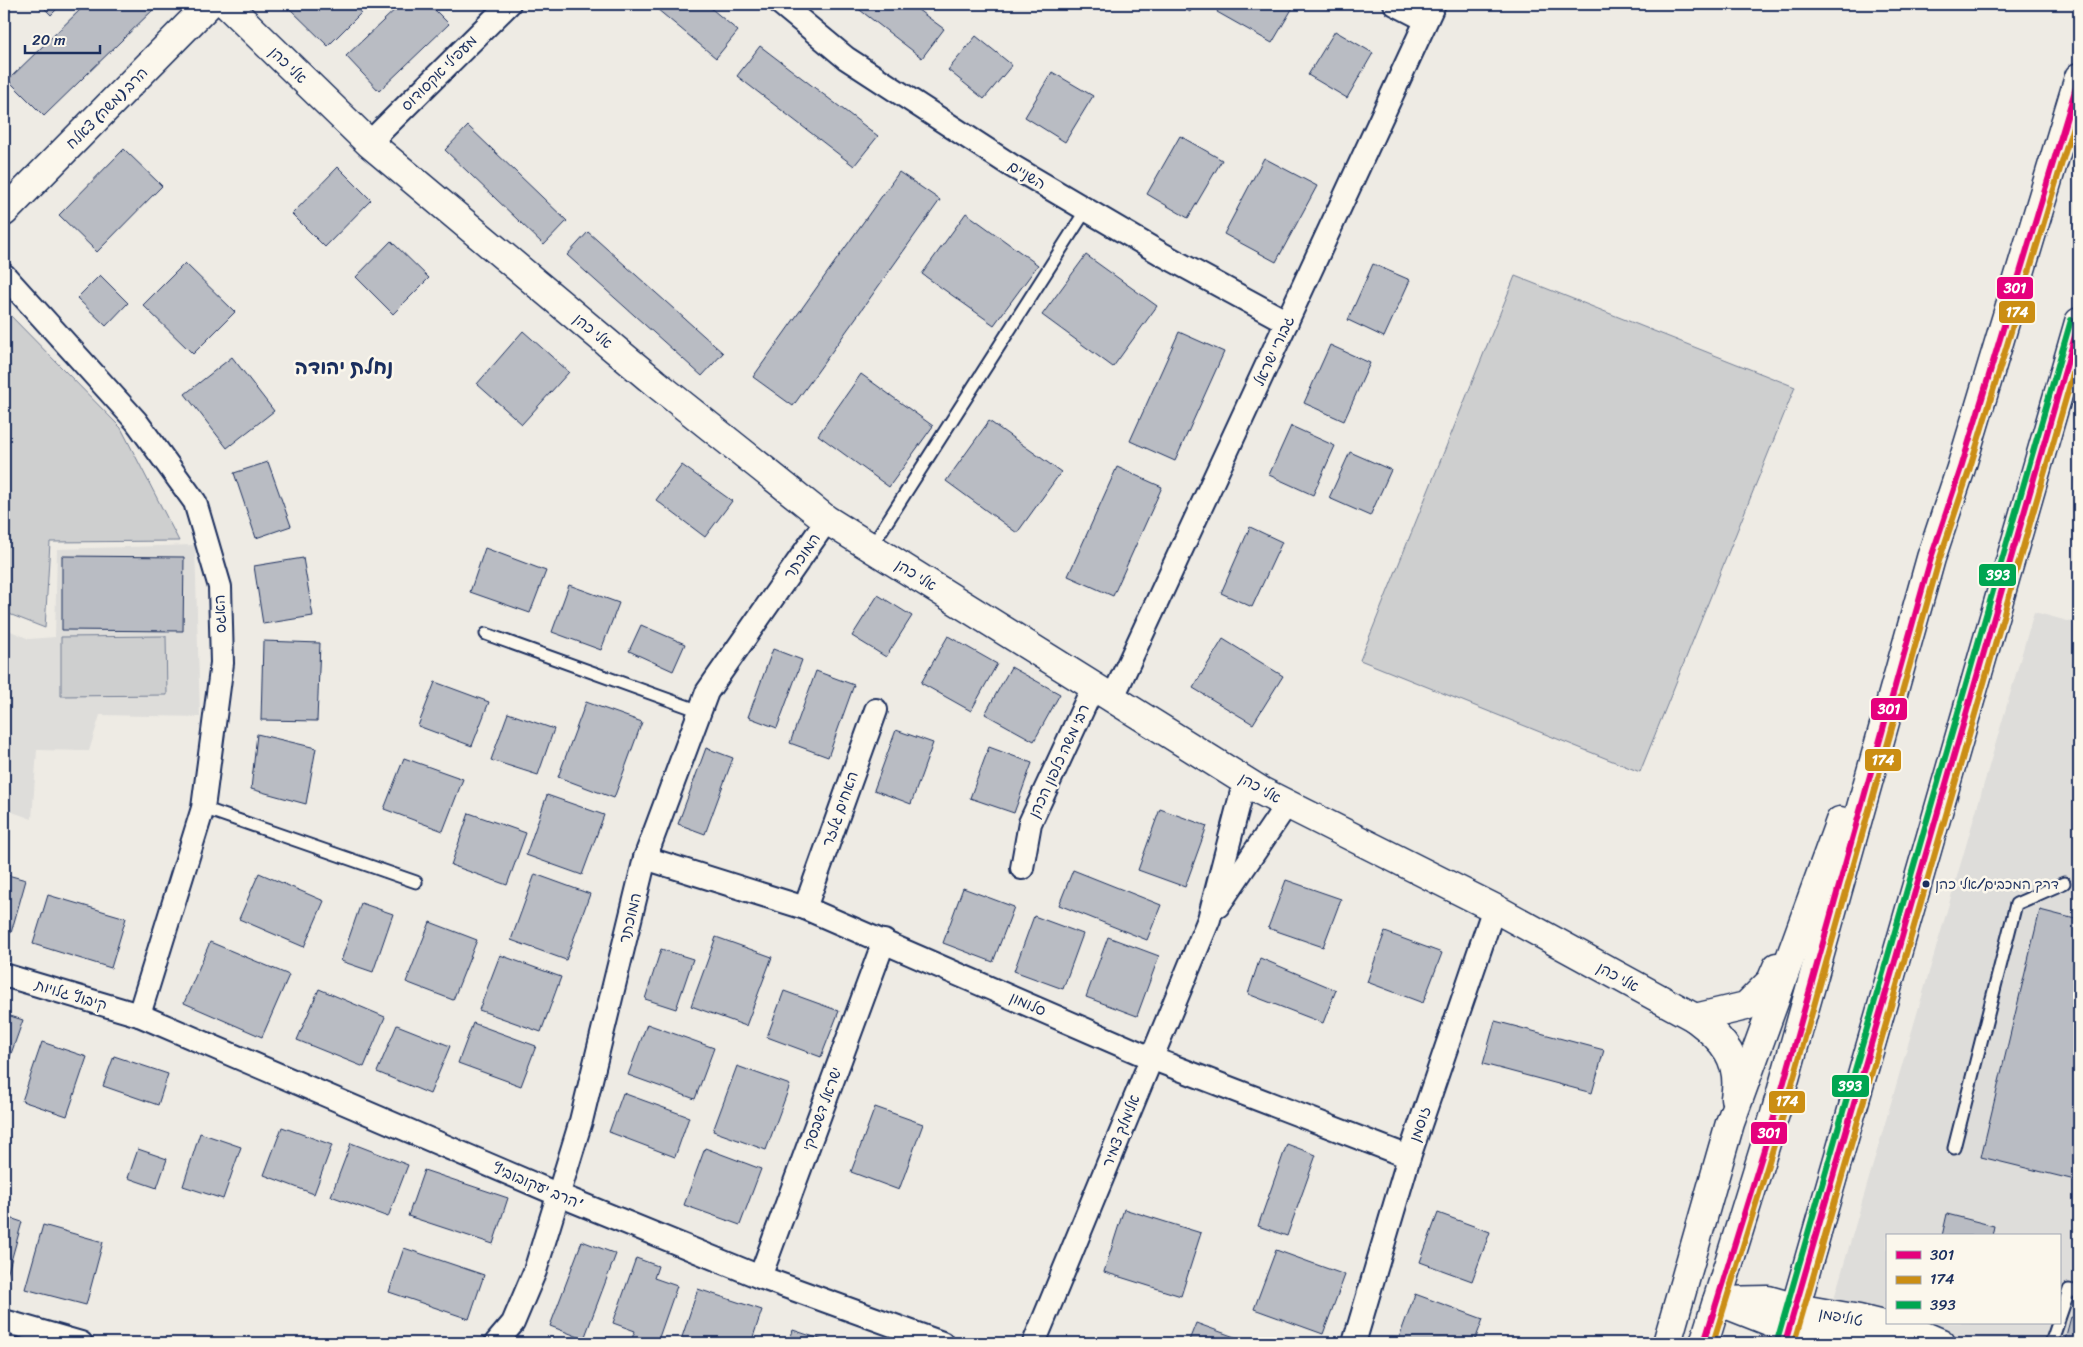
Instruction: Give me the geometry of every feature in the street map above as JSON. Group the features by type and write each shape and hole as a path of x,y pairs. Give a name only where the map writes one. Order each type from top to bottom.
{"main road":[{"name":"הרב (משה) צאלח","path":"4,212 209,4"},
{"name":"אלי כהן","path":"226,4 369,142 654,382 827,520 1244,780 1494,908 1695,1018 1716,1034 1733,1059 1738,1083 1730,1123"},
{"path":"1668,1343 1730,1123 1821,872 1962,468 2079,78"},
{"path":"1790,1327 2079,322"},
{"path":"1704,1343 1778,1104 1931,558"},
{"path":"1695,1018 1746,1006 1771,981 1821,872"},
{"name":"טוליפמן","path":"1717,1301 1790,1327 1868,1343"},
{"name":"טוליפמן","path":"1790,1327 1859,1319 1920,1334 1941,1343"}],"street":[{"name":"מעפילי אקסודוס","path":"369,142 509,4"},
{"name":"השניים","path":"781,4 846,58 1012,166 1160,253 1288,322"},
{"path":"1395,4 1430,12"},
{"name":"גבורי ישראל","path":"1103,691 1288,322 1430,12"},
{"name":"האגס","path":"4,274 136,421 195,502 220,587 222,664 202,808 139,1015"},
{"name":"המוכתר","path":"496,1343 513,1323 535,1272 580,1121 645,858 707,692 827,520"},
{"name":"רבי משה כלפון הכהן","path":"1022,868 1030,823 1103,691"},
{"name":"האחים גלזר","path":"805,908 876,710"},
{"name":"אלימלך צמיר","path":"1034,1343 1209,919 1244,780"},
{"name":"אלימלך צמיר","path":"1209,919 1288,804"},
{"name":"סלומון","path":"645,858 805,908 1151,1058 1408,1156"},
{"name":"זוסמן","path":"1354,1343 1408,1156 1494,908"},
{"name":"ישראל דשבסקי","path":"760,1277 884,941"},
{"name":"קיבוץ גלויות","path":"4,974 139,1015"},
{"name":"הרב יעקובוביץ'","path":"139,1015 559,1195 760,1277 942,1343"},
{"path":"4,1322 81,1343"}],"lane":[{"path":"871,547 1086,210"},
{"path":"486,634 700,711"},
{"path":"202,808 416,882"},
{"path":"1954,1148 2016,904 2064,883"},
{"path":"2060,1316 2069,1290 2079,1292"},
{"path":"2051,1343 2058,1324"}],"shaded area":[{"path":"1515,276 1795,387 1640,772 1360,660"},
{"path":"4,309 121,428 179,541 50,542 45,628 4,612"},
{"path":"195,545 200,717 100,715 89,751 37,750 32,819 4,809 4,628 29,639 55,637 57,549"},
{"path":"2034,612 2079,624 2079,1343 1821,1343"},
{"path":"166,636 167,695 61,696 61,637"}],"building":[{"path":"40,4 62,4 51,15"},
{"path":"86,4 159,4 44,116 8,80"},
{"path":"285,4 351,4 361,13 328,46"},
{"path":"401,4 429,4 449,24 379,91 346,56"},
{"path":"651,4 706,4 738,31 716,58"},
{"path":"859,4 910,4 944,29 922,58 856,7"},
{"path":"1176,4 1195,4 1190,12"},
{"path":"1221,4 1295,4 1272,43 1217,12"},
{"path":"1335,31 1373,53 1347,98 1308,75"},
{"path":"976,36 1012,65 984,99 948,70"},
{"path":"760,46 878,136 854,166 737,76"},
{"path":"1052,72 1093,96 1065,142 1025,117"},
{"path":"468,126 567,221 544,245 445,150"},
{"path":"1180,136 1222,160 1188,218 1147,194"},
{"path":"124,149 162,186 97,252 59,215"},
{"path":"1264,158 1317,186 1276,262 1224,234"},
{"path":"338,167 371,200 325,247 292,214"},
{"path":"899,172 940,200 793,406 753,377"},
{"path":"966,213 1038,265 994,325 922,274"},
{"path":"588,232 723,353 702,376 567,255"},
{"path":"391,241 429,278 393,314 356,277"},
{"path":"1086,255 1157,306 1113,367 1042,315"},
{"path":"185,263 235,312 193,354 143,305"},
{"path":"1373,264 1410,280 1384,337 1348,320"},
{"path":"100,275 128,303 106,326 77,298"},
{"path":"523,331 569,372 522,424 477,384"},
{"path":"1179,332 1224,352 1175,461 1130,441"},
{"path":"1330,345 1370,363 1344,421 1304,403"},
{"path":"232,357 274,411 227,448 185,394"},
{"path":"861,374 933,426 889,487 818,435"},
{"path":"989,421 1061,472 1017,533 946,481"},
{"path":"1291,426 1335,446 1313,495 1269,475"},
{"path":"1350,452 1391,470 1370,516 1329,498"},
{"path":"268,462 291,526 256,538 234,473"},
{"path":"682,465 732,501 705,537 656,500"},
{"path":"1117,467 1162,487 1113,596 1068,576"},
{"path":"1250,527 1282,542 1252,607 1221,593"},
{"path":"485,548 546,571 530,613 470,592"},
{"path":"62,556 184,557 183,631 62,630"},
{"path":"303,558 313,616 263,624 254,566"},
{"path":"569,585 619,603 601,650 552,632"},
{"path":"878,595 912,616 886,657 852,636"},
{"path":"641,625 685,644 673,671 629,651"},
{"path":"948,636 997,664 971,711 921,683"},
{"path":"1223,639 1283,676 1253,724 1193,688"},
{"path":"263,641 320,643 317,721 261,720"},
{"path":"773,649 802,660 777,728 748,717"},
{"path":"1011,667 1060,694 1034,741 985,714"},
{"path":"816,671 854,685 828,757 790,743"},
{"path":"435,682 489,702 472,746 418,726"},
{"path":"586,702 642,722 614,798 558,777"},
{"path":"508,713 554,729 538,775 491,760"},
{"path":"896,730 933,743 911,804 874,790"},
{"path":"257,734 316,748 306,804 251,789"},
{"path":"989,747 1032,763 1014,813 970,798"},
{"path":"706,748 733,758 705,834 678,824"},
{"path":"404,758 463,779 443,831 384,809"},
{"path":"547,795 604,815 582,875 526,855"},
{"path":"1160,809 1207,826 1185,887 1138,870"},
{"path":"469,813 526,833 507,885 451,865"},
{"path":"1073,870 1161,905 1147,940 1059,905"},
{"path":"259,873 324,901 304,947 239,919"},
{"path":"4,874 26,880 11,933 4,931"},
{"path":"535,874 590,894 566,960 511,940"},
{"path":"1286,880 1341,899 1323,947 1268,928"},
{"path":"963,888 1014,907 993,962 943,943"},
{"path":"48,895 126,918 111,968 33,944"},
{"path":"361,903 393,914 373,972 341,961"},
{"path":"2040,910 2079,920 2079,1181 1981,1157"},
{"path":"1034,916 1083,934 1063,989 1014,971"},
{"path":"430,922 477,940 453,1000 406,982"},
{"path":"1385,932 1442,953 1423,1003 1367,982"},
{"path":"716,937 772,957 746,1026 691,1006"},
{"path":"1108,937 1159,956 1137,1016 1086,997"},
{"path":"210,942 289,975 262,1037 184,1003"},
{"path":"661,949 693,959 676,1009 645,999"},
{"path":"500,955 561,977 541,1032 479,1010"},
{"path":"1260,958 1336,990 1323,1023 1248,994"},
{"path":"319,989 385,1017 364,1067 297,1040"},
{"path":"784,991 839,1011 821,1057 767,1037"},
{"path":"4,1014 23,1020 7,1065 4,1064"},
{"path":"1495,1021 1604,1050 1592,1093 1483,1064"},
{"path":"473,1023 536,1046 521,1086 458,1063"},
{"path":"647,1024 714,1048 695,1099 628,1075"},
{"path":"397,1025 450,1046 430,1094 377,1072"},
{"path":"42,1042 87,1057 67,1116 22,1101"},
{"path":"114,1056 168,1074 158,1105 103,1086"},
{"path":"737,1066 790,1085 766,1150 713,1131"},
{"path":"623,1093 689,1117 675,1157 609,1132"},
{"path":"875,1107 923,1124 899,1190 851,1172"},
{"path":"282,1127 332,1145 314,1194 264,1175"},
{"path":"200,1133 241,1147 223,1199 183,1186"},
{"path":"351,1143 408,1165 388,1217 331,1196"},
{"path":"1287,1144 1316,1155 1287,1236 1258,1226"},
{"path":"705,1148 761,1169 740,1225 684,1205"},
{"path":"138,1149 167,1159 157,1188 128,1178"},
{"path":"424,1170 508,1198 493,1244 408,1216"},
{"path":"1124,1209 1201,1233 1181,1296 1104,1272"},
{"path":"1438,1213 1490,1232 1472,1281 1420,1262"},
{"path":"1947,1214 1994,1226 1992,1234 1942,1234"},
{"path":"4,1216 22,1222 6,1279 4,1278"},
{"path":"43,1225 103,1242 86,1305 25,1289"},
{"path":"582,1241 616,1254 584,1339 550,1326"},
{"path":"404,1248 484,1275 469,1319 389,1292"},
{"path":"1276,1250 1345,1275 1323,1334 1254,1309"},
{"path":"636,1258 658,1266 654,1278 677,1286 657,1343 630,1343 635,1331 613,1323"},
{"path":"698,1289 762,1310 751,1343 680,1343"},
{"path":"1415,1294 1483,1319 1474,1343 1397,1343"},
{"path":"2071,1317 2079,1319 2079,1343 2064,1343"},
{"path":"1196,1323 1251,1343 1188,1343"},
{"path":"793,1330 829,1342 789,1343"}],"transit line":[{"name":"301","path":"1704,1343 1775,1114 1931,558 1961,468 2079,77"},
{"name":"174","path":"1713,1343 1783,1116 1939,561 1969,471 2079,106"},
{"name":"393","path":"1777,1341 2071,320"},
{"name":"301","path":"1785,1343 2079,322"},
{"name":"174","path":"1794,1343 2079,353"}],"place":[{"name":"דרך המכבים/אלי כהן","path":"1926,884"}],"district":[{"name":"נחלת יהודה","path":"344,367"}]}
